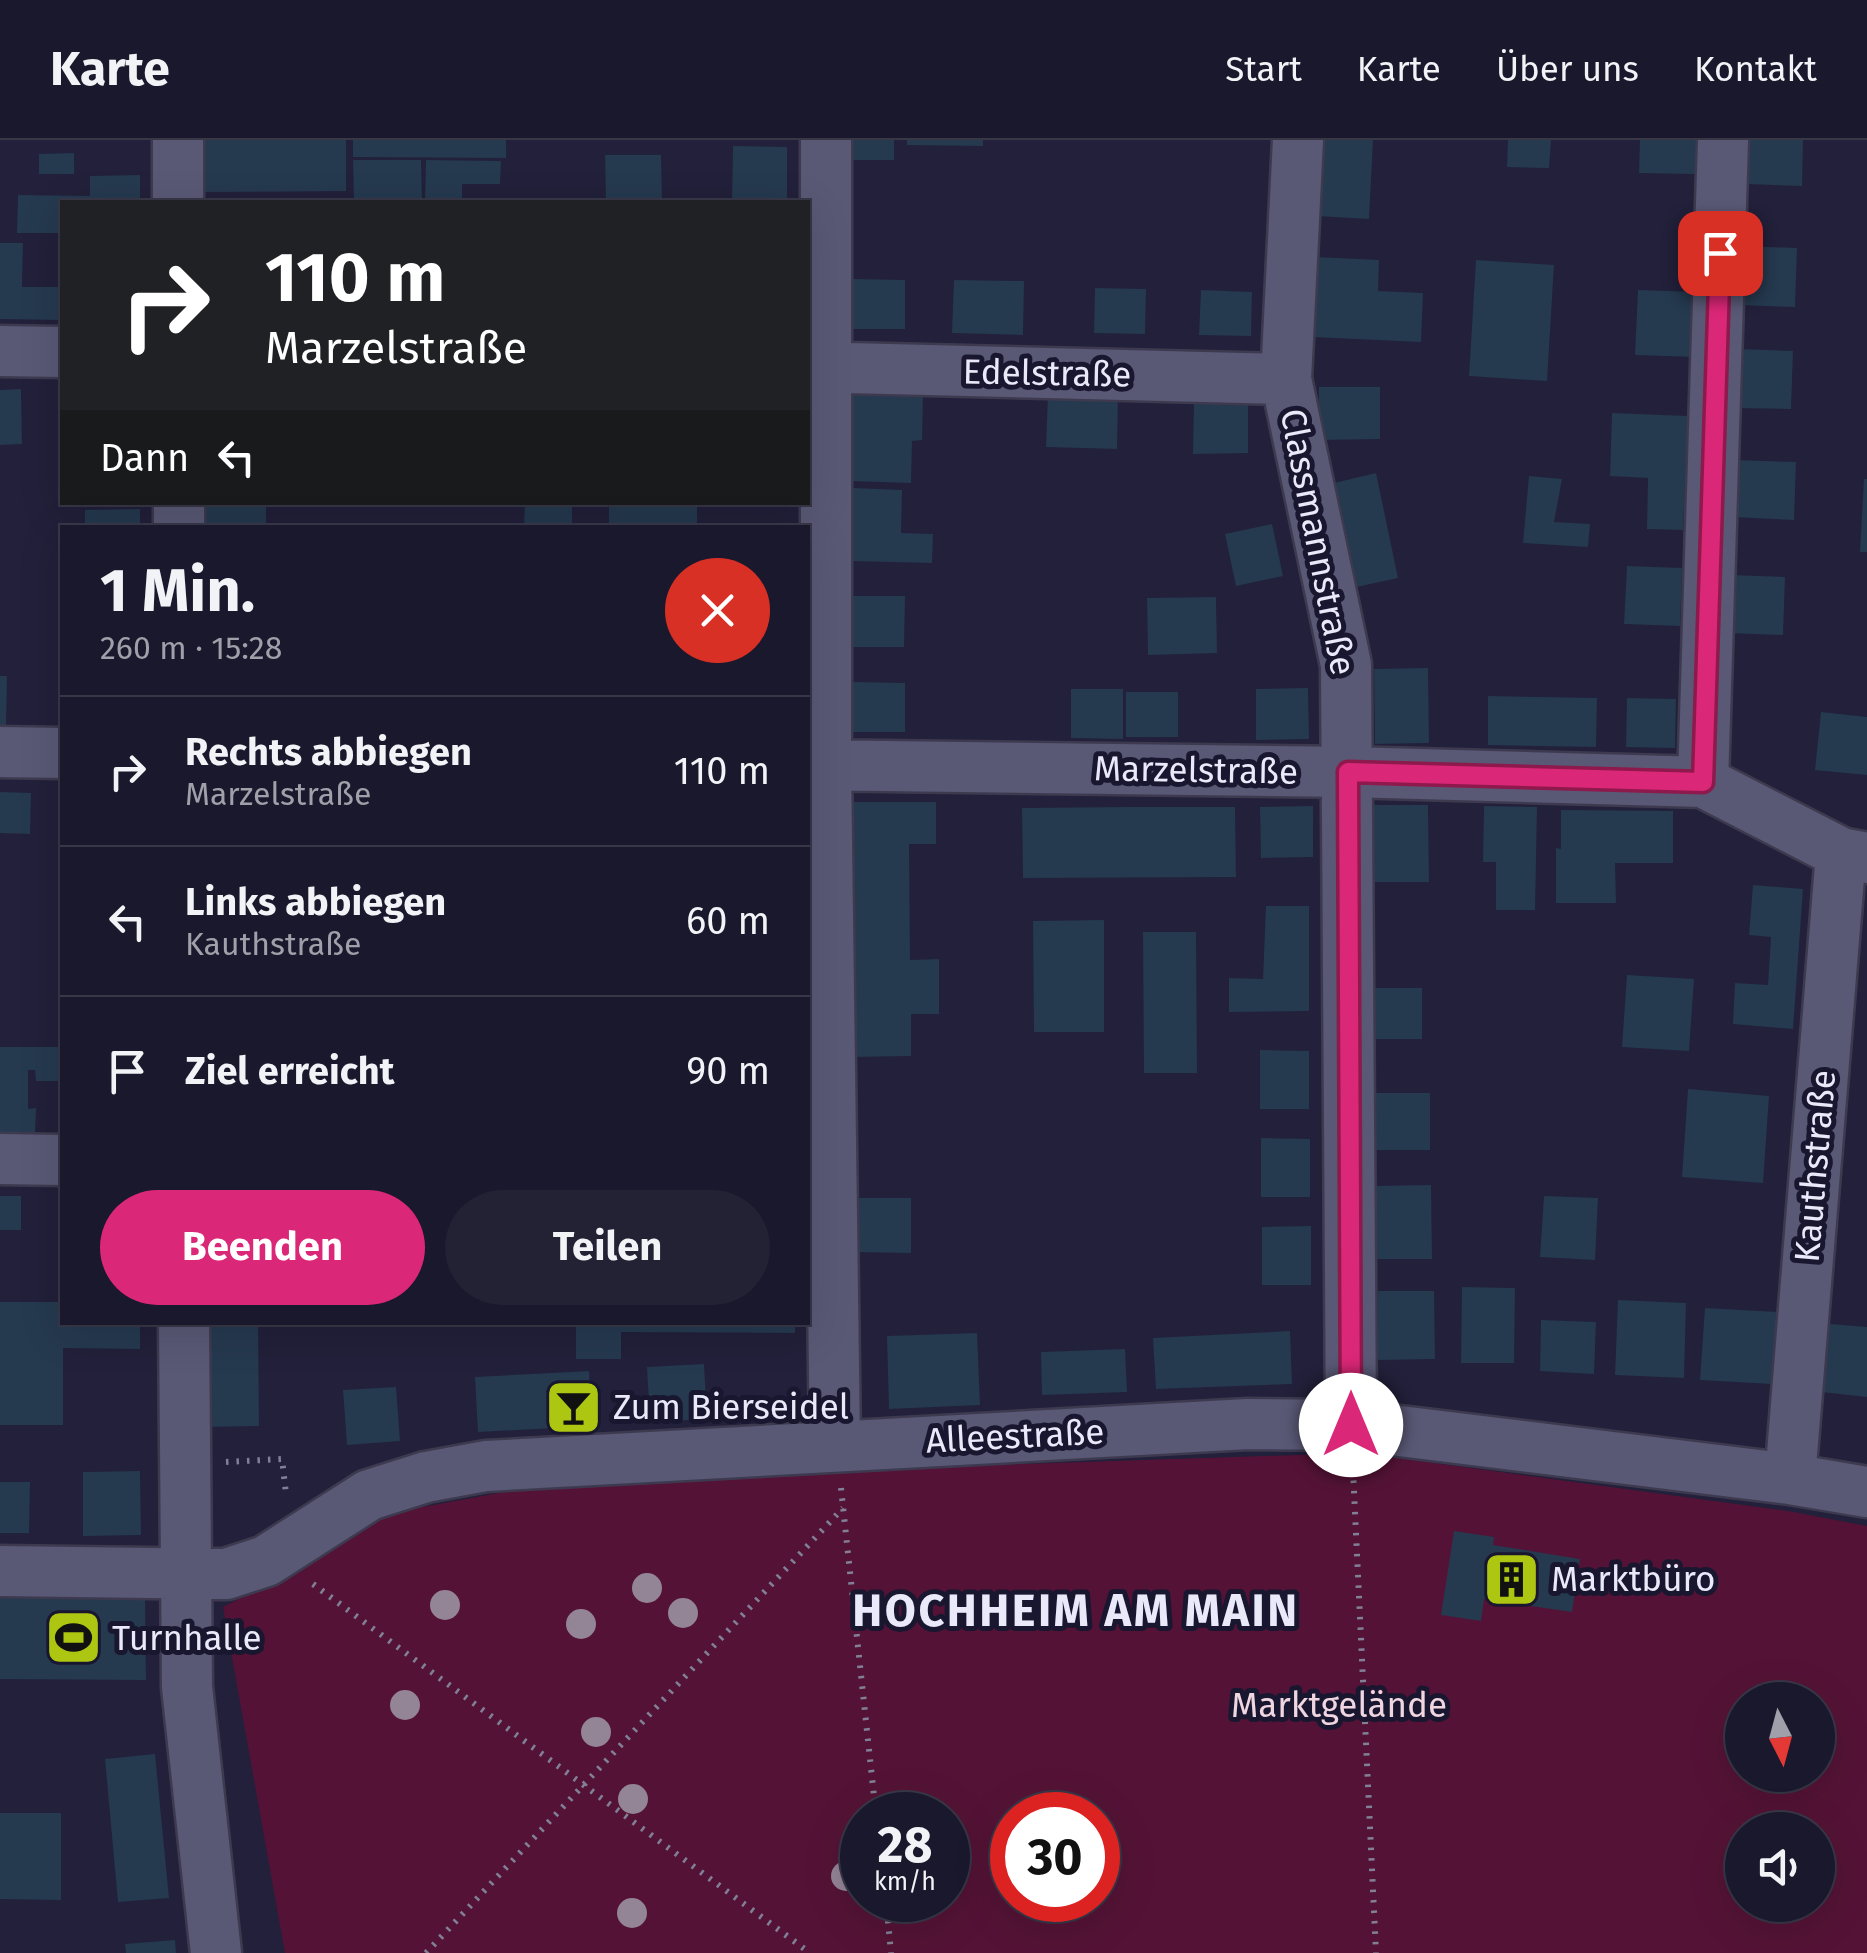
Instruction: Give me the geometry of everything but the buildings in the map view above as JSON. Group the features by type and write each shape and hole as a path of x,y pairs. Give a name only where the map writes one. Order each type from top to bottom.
{"street":[{"path":"178,140 178,200"},
{"path":"826,140 817,367 818,1172 834,1445"},
{"name":"Classmannstraße","path":"1298,140 1286,379 1346,665 1351,1425"},
{"path":"1703,782 1723,140"},
{"path":"0,351 60,352"},
{"name":"Edelstraße","path":"817,367 1286,379"},
{"path":"0,752 60,753"},
{"name":"Marzelstraße","path":"817,765 1348,772 1703,782 1854,856"},
{"name":"Kauthstraße","path":"1790,1479 1854,856"},
{"path":"0,1159 60,1160"},
{"path":"184,1325 186,1687 216,1953"},
{"name":"Alleestraße","path":"0,1571 226,1574 266,1561 296,1560 369,1495 426,1477 486,1466 1248,1424 1351,1425 1867,1492"}],"path":[{"path":"1351,1425 1376,1953"},
{"path":"834,1445 874,1792"},
{"path":"184,1464 282,1458 296,1560 584,1785 810,1953"},
{"path":"426,1953 843,1508"},
{"path":"888,1922 891,1953"}],"green space":[{"name":"Marktgelände","path":"1360,1453 1788,1511 1867,1526 1867,1953 285,1953 223,1607 318,1559 385,1514 504,1492 839,1470"}],"place":[{"name":"Zum Bierseidel","path":"574,1407"},
{"name":"Marktbüro","path":"1512,1579"},
{"name":"Turnhalle","path":"73,1638"}],"district":[{"name":"HOCHHEIM AM MAIN","path":"1076,1610"}],"route":[{"path":"1351,1425 1348,772 1703,782 1720,253"}]}
